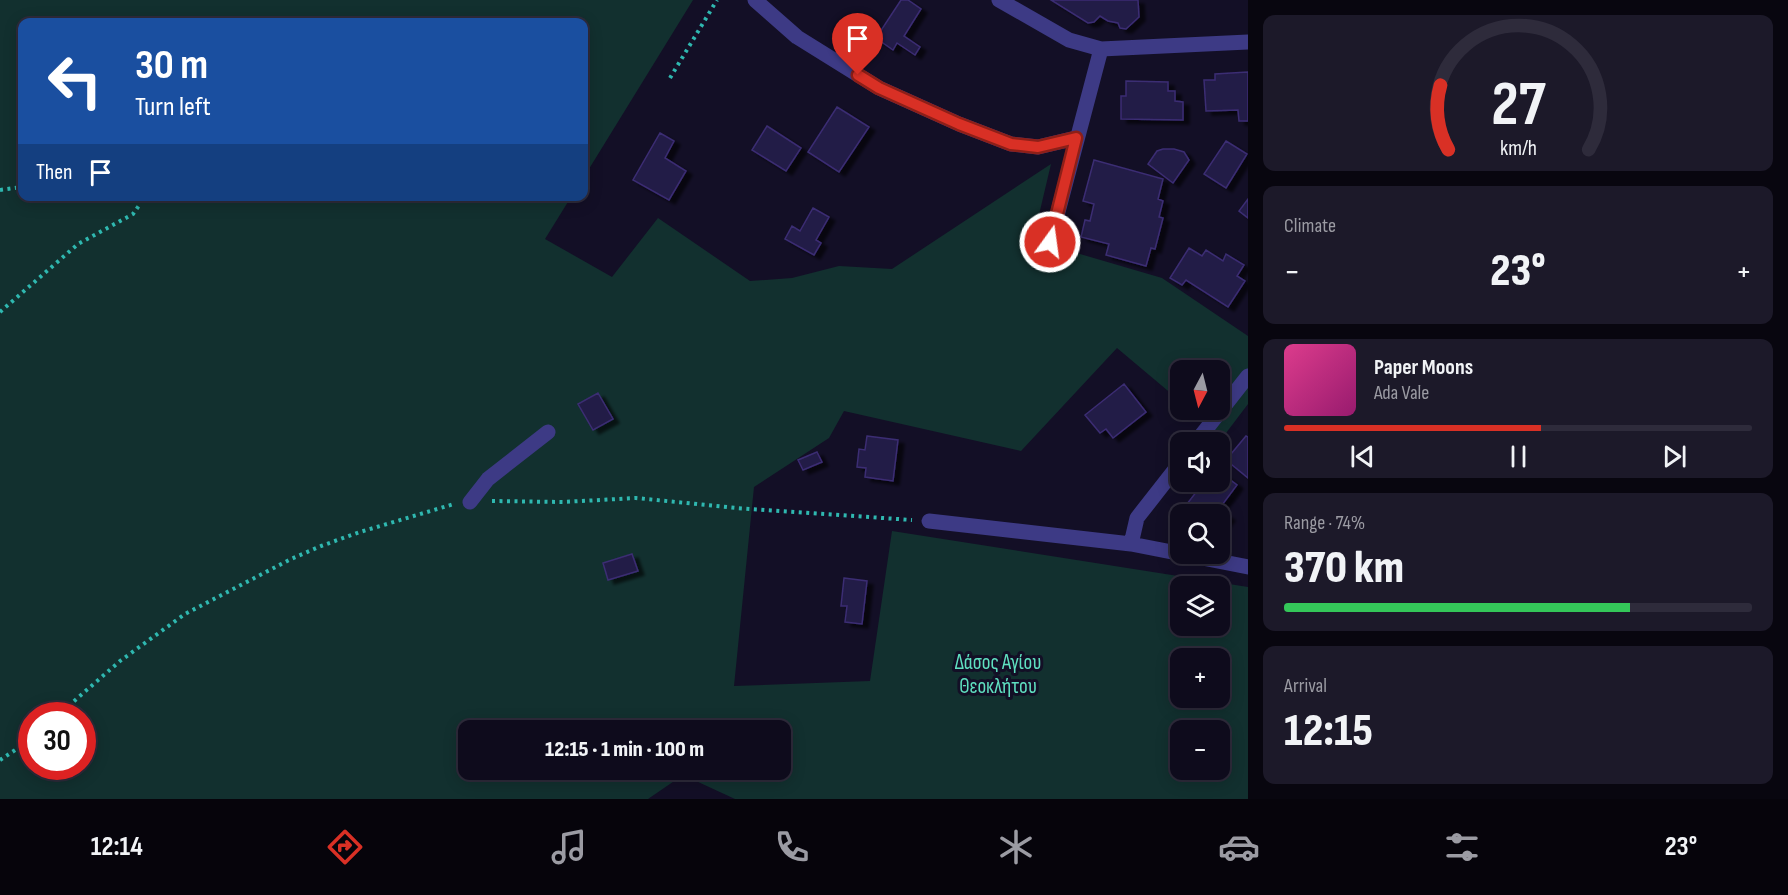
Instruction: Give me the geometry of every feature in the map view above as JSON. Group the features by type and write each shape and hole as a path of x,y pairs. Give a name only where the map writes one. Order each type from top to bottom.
{"street":[{"path":"755,0 797,38 879,88 959,124 1011,144 1038,147 1076,138"},
{"path":"999,0 1069,40 1101,49 1248,42"},
{"path":"1050,242 1101,49"},
{"path":"1204,432 1248,376"},
{"path":"470,502 488,478 548,432"},
{"path":"1131,544 1137,518 1170,476"},
{"path":"929,521 1131,544 1248,567"}],"path":[{"path":"670,78 717,0"},
{"path":"0,190 18,188"},
{"path":"0,312 78,244 133,214 140,201"},
{"path":"73,702 120,661 185,614 291,559 360,532 453,505 470,502 563,502 636,498 748,509 929,521"},
{"path":"0,760 18,748"}],"green space":[{"name":"Δάσος Αγίου Θεοκλήτου","path":"0,0 693,0 588,171 588,18 18,18 18,201 569,201 545,239 612,277 658,218 750,281 792,278 839,266 892,269 1051,164 1029,257 1063,249 1162,278 1248,336 1248,404 1227,432 1217,432 1202,420 1230,420 1230,360 1170,360 1170,393 1117,348 1021,451 844,411 829,438 754,487 734,686 870,681 892,531 1178,576 1170,576 1170,636 1230,636 1230,584 1248,587 1248,799 735,799 694,780 791,780 791,720 458,720 458,780 676,780 648,799 0,799"}],"building":[{"path":"901,0 908,0 921,9 904,36 920,47 915,55 897,43 893,50 876,38"},
{"path":"1051,0 1138,0 1139,17 1126,29 1100,16 1094,22 1088,23"},
{"path":"1248,72 1248,121 1239,121 1238,110 1206,111 1204,80 1215,80 1215,74"},
{"path":"1126,81 1168,82 1168,91 1175,91 1175,101 1183,102 1183,120 1121,119 1121,96 1126,96"},
{"path":"837,107 869,127 839,172 808,152"},
{"path":"767,126 801,148 786,171 752,150"},
{"path":"660,133 674,141 665,158 686,171 669,200 633,180"},
{"path":"1226,141 1247,154 1226,188 1204,174"},
{"path":"1163,149 1184,152 1189,160 1173,183 1148,164 1157,151"},
{"path":"1094,160 1163,179 1158,199 1163,201 1159,217 1163,218 1155,249 1151,248 1146,266 1106,255 1109,244 1081,237 1085,220 1090,221 1094,204 1083,201"},
{"path":"1248,199 1248,218 1239,211"},
{"path":"813,208 829,217 816,240 821,243 814,255 785,239 792,226 800,231"},
{"path":"1189,248 1202,256 1206,250 1223,261 1226,254 1244,265 1237,276 1245,281 1228,307 1186,280 1182,285 1170,278"},
{"path":"1124,384 1146,412 1113,438 1106,429 1100,433 1085,415"},
{"path":"598,393 613,419 593,430 578,404"},
{"path":"867,436 898,440 893,481 865,477 866,468 857,467 859,449 865,450"},
{"path":"1246,436 1248,437 1248,478 1230,463 1230,455"},
{"path":"817,452 822,462 803,470 798,460"},
{"path":"1230,480 1237,485 1223,504 1187,504 1196,492 1230,492"},
{"path":"632,554 638,571 608,580 603,563"},
{"path":"844,578 867,581 862,624 845,622 847,606 841,606"}],"route":[{"path":"858,75 879,88 959,124 1011,144 1038,147 1076,138 1050,242"}]}
